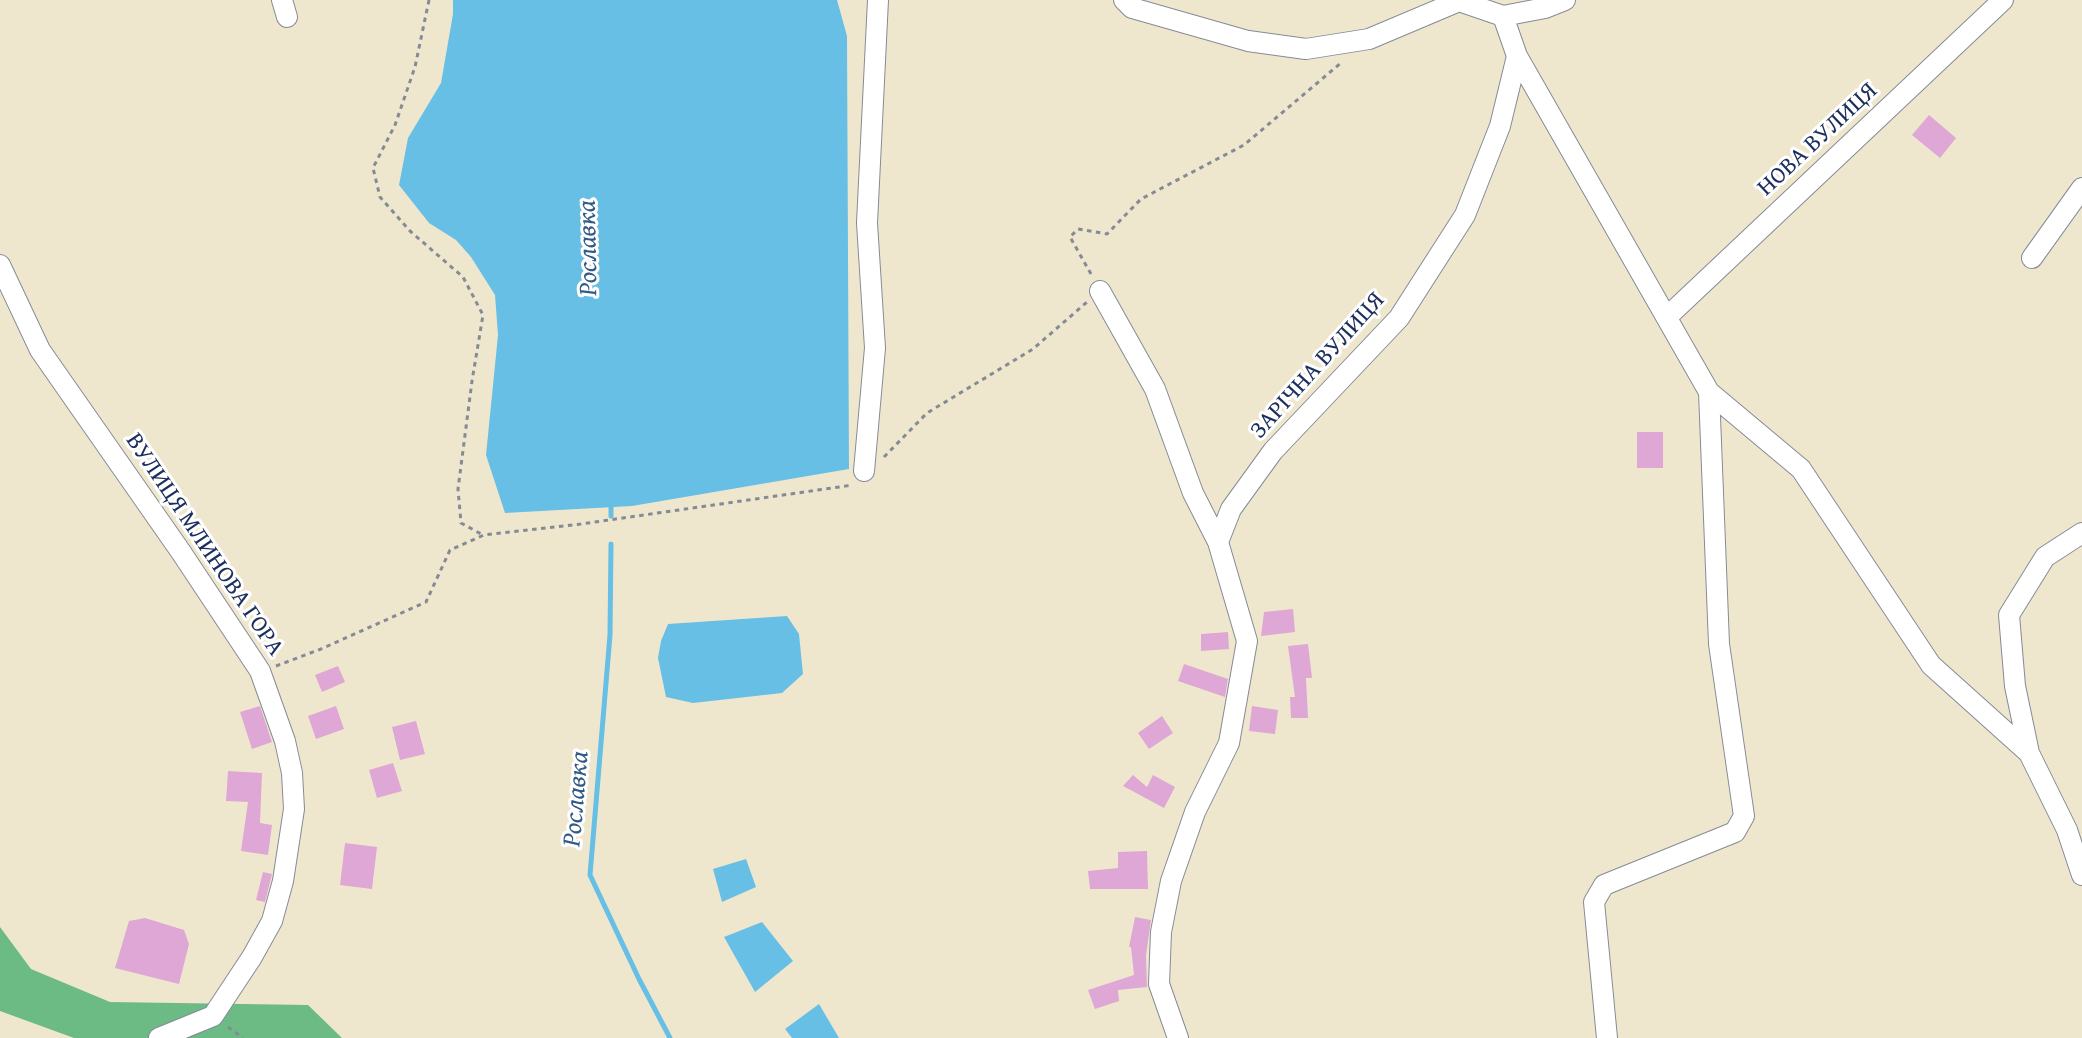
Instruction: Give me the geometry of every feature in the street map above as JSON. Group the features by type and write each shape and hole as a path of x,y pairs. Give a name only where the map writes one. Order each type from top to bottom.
{"street":[{"path":"864,471 875,348 867,223 878,0"},
{"path":"1124,0 1132,8 1248,41 1306,49 1369,39 1459,0 1503,16 1545,8 1565,0"},
{"name":"НОВА ВУЛИЦЯ","path":"1667,316 2003,0"},
{"path":"1503,16 1516,56 1709,392 1801,469 1931,665 2029,753"},
{"name":"ЗАРІЧНА ВУЛИЦЯ","path":"1218,542 1232,509 1273,451 1399,318 1465,215 1500,126 1516,56"},
{"path":"2032,258 2082,188"},
{"name":"ВУЛИЦЯ МЛИНОВА ГОРА","path":"0,265 40,350 181,552 260,671 285,741 292,773 294,809 283,881 272,921 252,957 213,1016 159,1038"},
{"path":"1100,291 1155,389 1193,493 1218,542 1247,641 1229,743 1195,812 1171,881 1161,932 1160,984 1178,1038"},
{"path":"1607,1038 1594,902 1604,885 1735,832 1744,816 1719,645 1709,392"},
{"path":"2082,534 2045,557 2008,615 2015,686 2029,753 2067,830 2082,875"}],"path":[{"path":"429,0 415,67 395,124 373,168 380,197 410,231 462,277 483,315 458,489 460,523 484,535"},
{"path":"260,671 321,649 426,602 450,550 484,535 581,524 861,484 864,471 876,465 927,413 1033,349 1100,291 1070,237 1078,229 1107,234 1141,199 1244,146 1342,62"}],"green space":[{"path":"0,927 31,969 110,1002 308,1005 342,1038 74,1038 0,1011"}],"water":[{"path":"453,0 837,0 847,36 849,469 632,506 505,513 486,455 498,335 495,295 471,257 456,240 429,223 399,185 408,138 441,83 453,14"},
{"path":"787,616 799,634 803,674 782,693 693,703 666,697 658,658 661,641 668,624"},
{"path":"746,859 756,887 722,902 713,869"},
{"path":"762,922 793,961 755,992 724,937"},
{"path":"819,1004 839,1038 792,1038 785,1029"}],"building":[{"path":"1929,115 1956,138 1940,158 1912,135"},
{"path":"1637,432 1663,432 1663,468 1637,468"},
{"path":"1293,609 1295,632 1261,636 1264,612"},
{"path":"1228,632 1229,649 1201,651 1201,634"},
{"path":"1308,644 1312,678 1306,678 1308,718 1291,718 1290,697 1295,697 1288,646"},
{"path":"1184,664 1228,679 1225,697 1178,681"},
{"path":"338,666 345,682 322,692 315,675"},
{"path":"260,706 272,742 252,749 240,712"},
{"path":"336,706 344,729 316,739 308,716"},
{"path":"1252,706 1278,710 1275,734 1249,731"},
{"path":"1162,716 1173,733 1149,749 1138,733"},
{"path":"416,721 425,754 400,760 392,727"},
{"path":"393,763 402,791 377,798 369,770"},
{"path":"228,771 262,773 260,823 272,825 268,855 241,851 248,802 226,801"},
{"path":"1133,775 1147,787 1153,775 1175,787 1164,808 1123,786"},
{"path":"345,843 377,847 372,889 340,885"},
{"path":"1147,851 1148,889 1090,889 1088,871 1118,868 1118,852"},
{"path":"263,872 272,874 265,902 256,900"},
{"path":"1135,917 1151,920 1146,955 1147,987 1118,990 1119,1001 1095,1009 1088,990 1134,975 1131,947 1129,947"},
{"path":"145,918 184,930 189,944 179,984 115,968 129,921"}],"waterway":[{"path":"611,500 611,516"},
{"name":"Рославка","path":"611,544 610,635 590,875 639,979 670,1038"}]}
